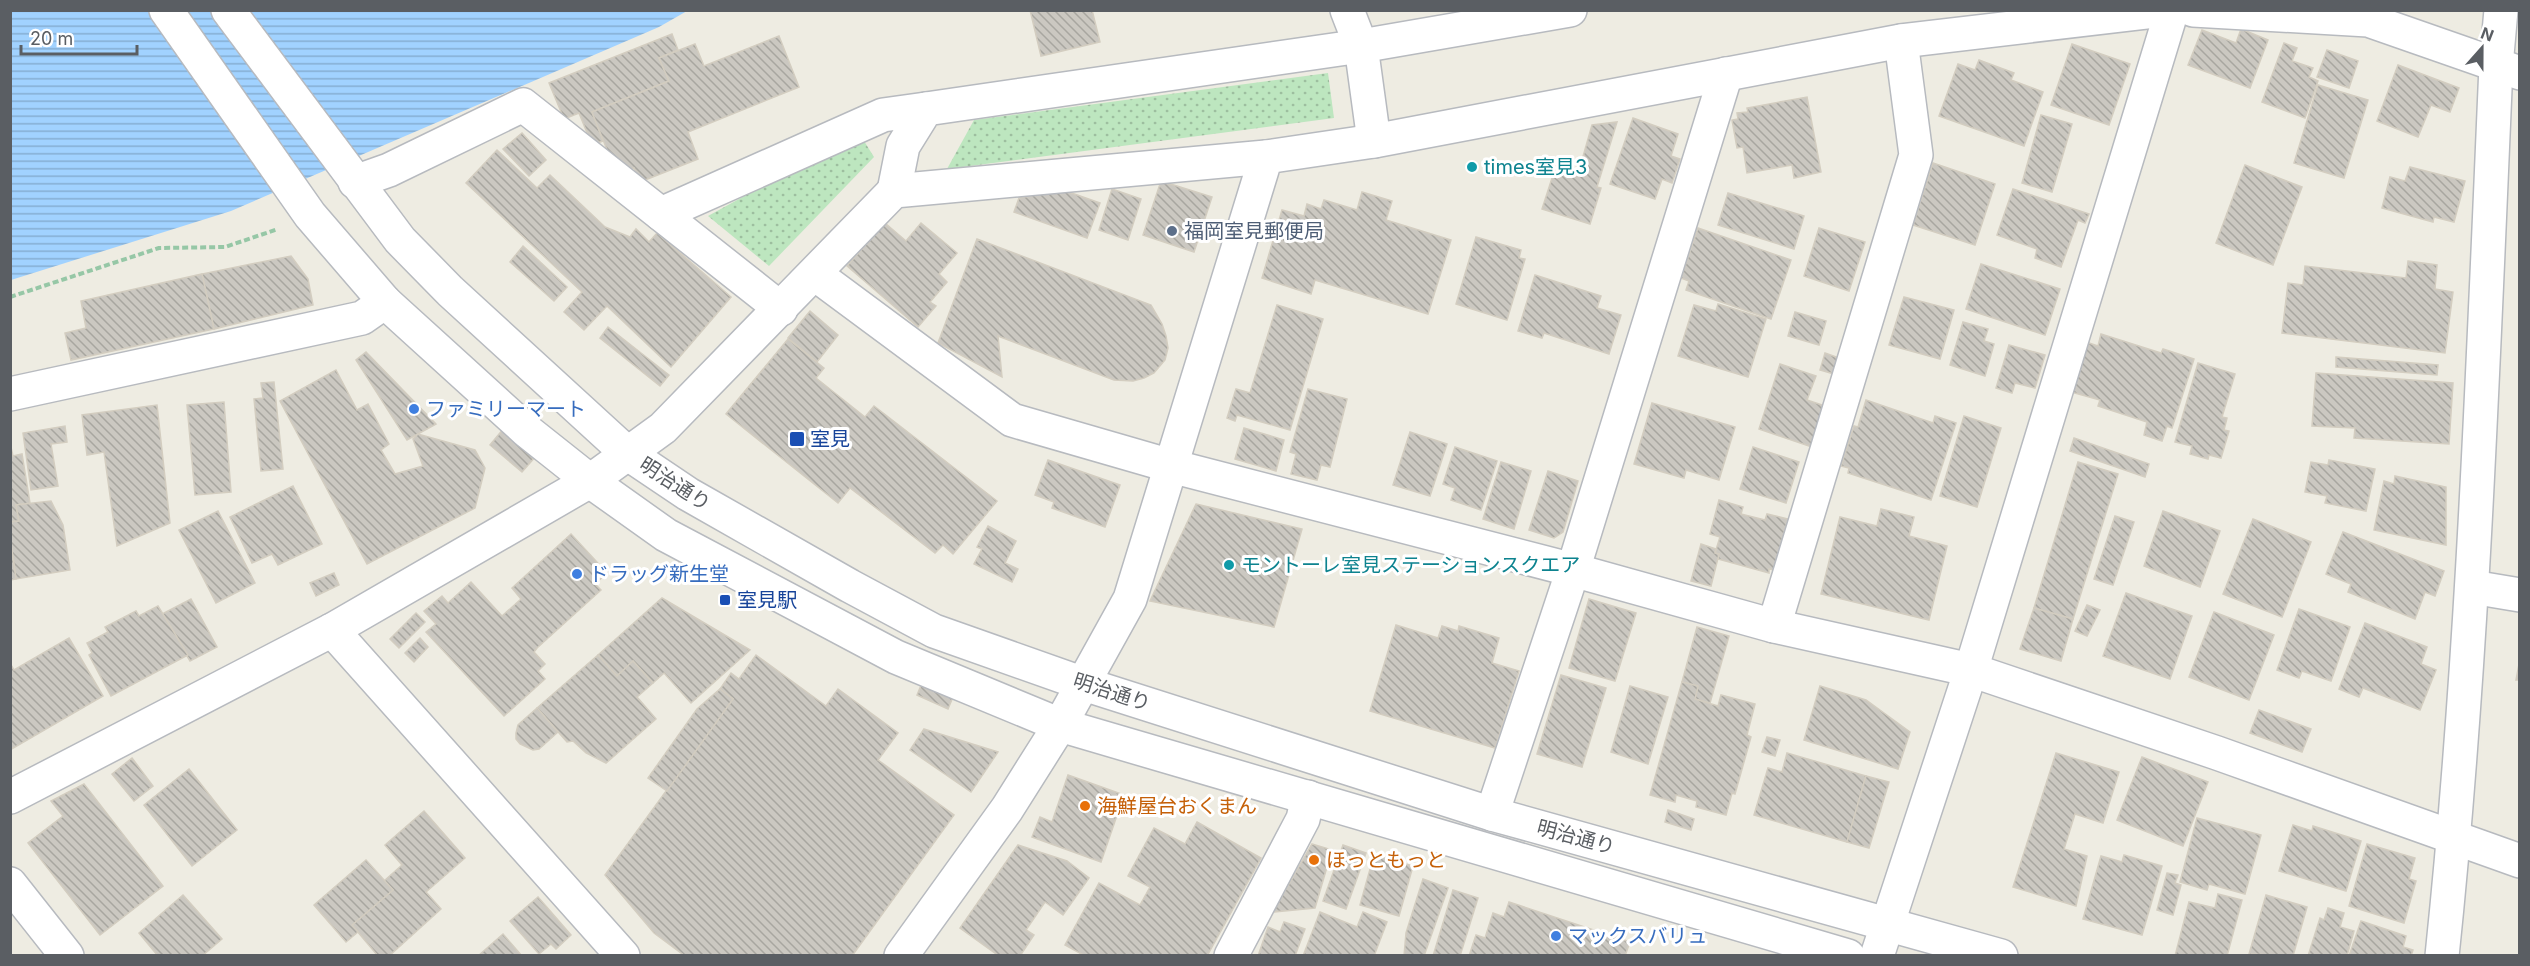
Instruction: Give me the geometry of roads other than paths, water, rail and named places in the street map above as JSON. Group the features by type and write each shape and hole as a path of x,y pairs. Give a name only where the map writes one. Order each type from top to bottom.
{"street":[{"name":"明治通り","path":"166,10 310,215 385,302 527,431 590,482 666,535 896,657 1060,725 1848,956"},
{"name":"明治通り","path":"228,10 400,240 450,291 627,453 688,494 934,631 1084,684 1492,814 2001,956"},
{"path":"1347,10 1361,46 1374,141"},
{"path":"661,214 884,115 1361,46 1570,10"},
{"path":"894,191 1266,157 1374,141 1901,41 2163,10"},
{"path":"1877,956 1971,670 2172,10"},
{"path":"2193,10 2368,20 2508,70"},
{"path":"2442,956 2455,837 2508,70 2501,10"},
{"path":"1774,626 1916,155 1901,41"},
{"path":"1492,814 1573,570 1726,74"},
{"path":"355,182 389,170 524,105 781,309"},
{"path":"10,797 332,630 590,482 663,428 894,191 903,146 926,109"},
{"path":"901,956 1007,809 1084,684 1130,598 1266,157"},
{"path":"815,274 1012,420 1171,466 1573,570 1774,626 1971,670 2520,861"},
{"path":"10,394 362,318 385,302"},
{"path":"2472,587 2520,595"},
{"path":"332,630 611,951"},
{"path":"1231,956 1303,819 1308,797"},
{"path":"10,884 67,956"}],"water":[{"path":"11,11 687,11 659,27 231,211 11,280"}],"place":[{"name":"times室見3","path":"1472,167"},
{"name":"福岡室見郵便局","path":"1172,231"},
{"name":"ファミリーマート","path":"414,409"},
{"name":"室見","path":"797,439"},
{"name":"モントーレ室見ステーションスクエア","path":"1229,565"},
{"name":"ドラッグ新生堂","path":"577,574"},
{"name":"室見駅","path":"725,600"},
{"name":"海鮮屋台おくまん","path":"1085,806"},
{"name":"ほっともっと","path":"1314,860"},
{"name":"マックスバリュ","path":"1556,936"}]}
